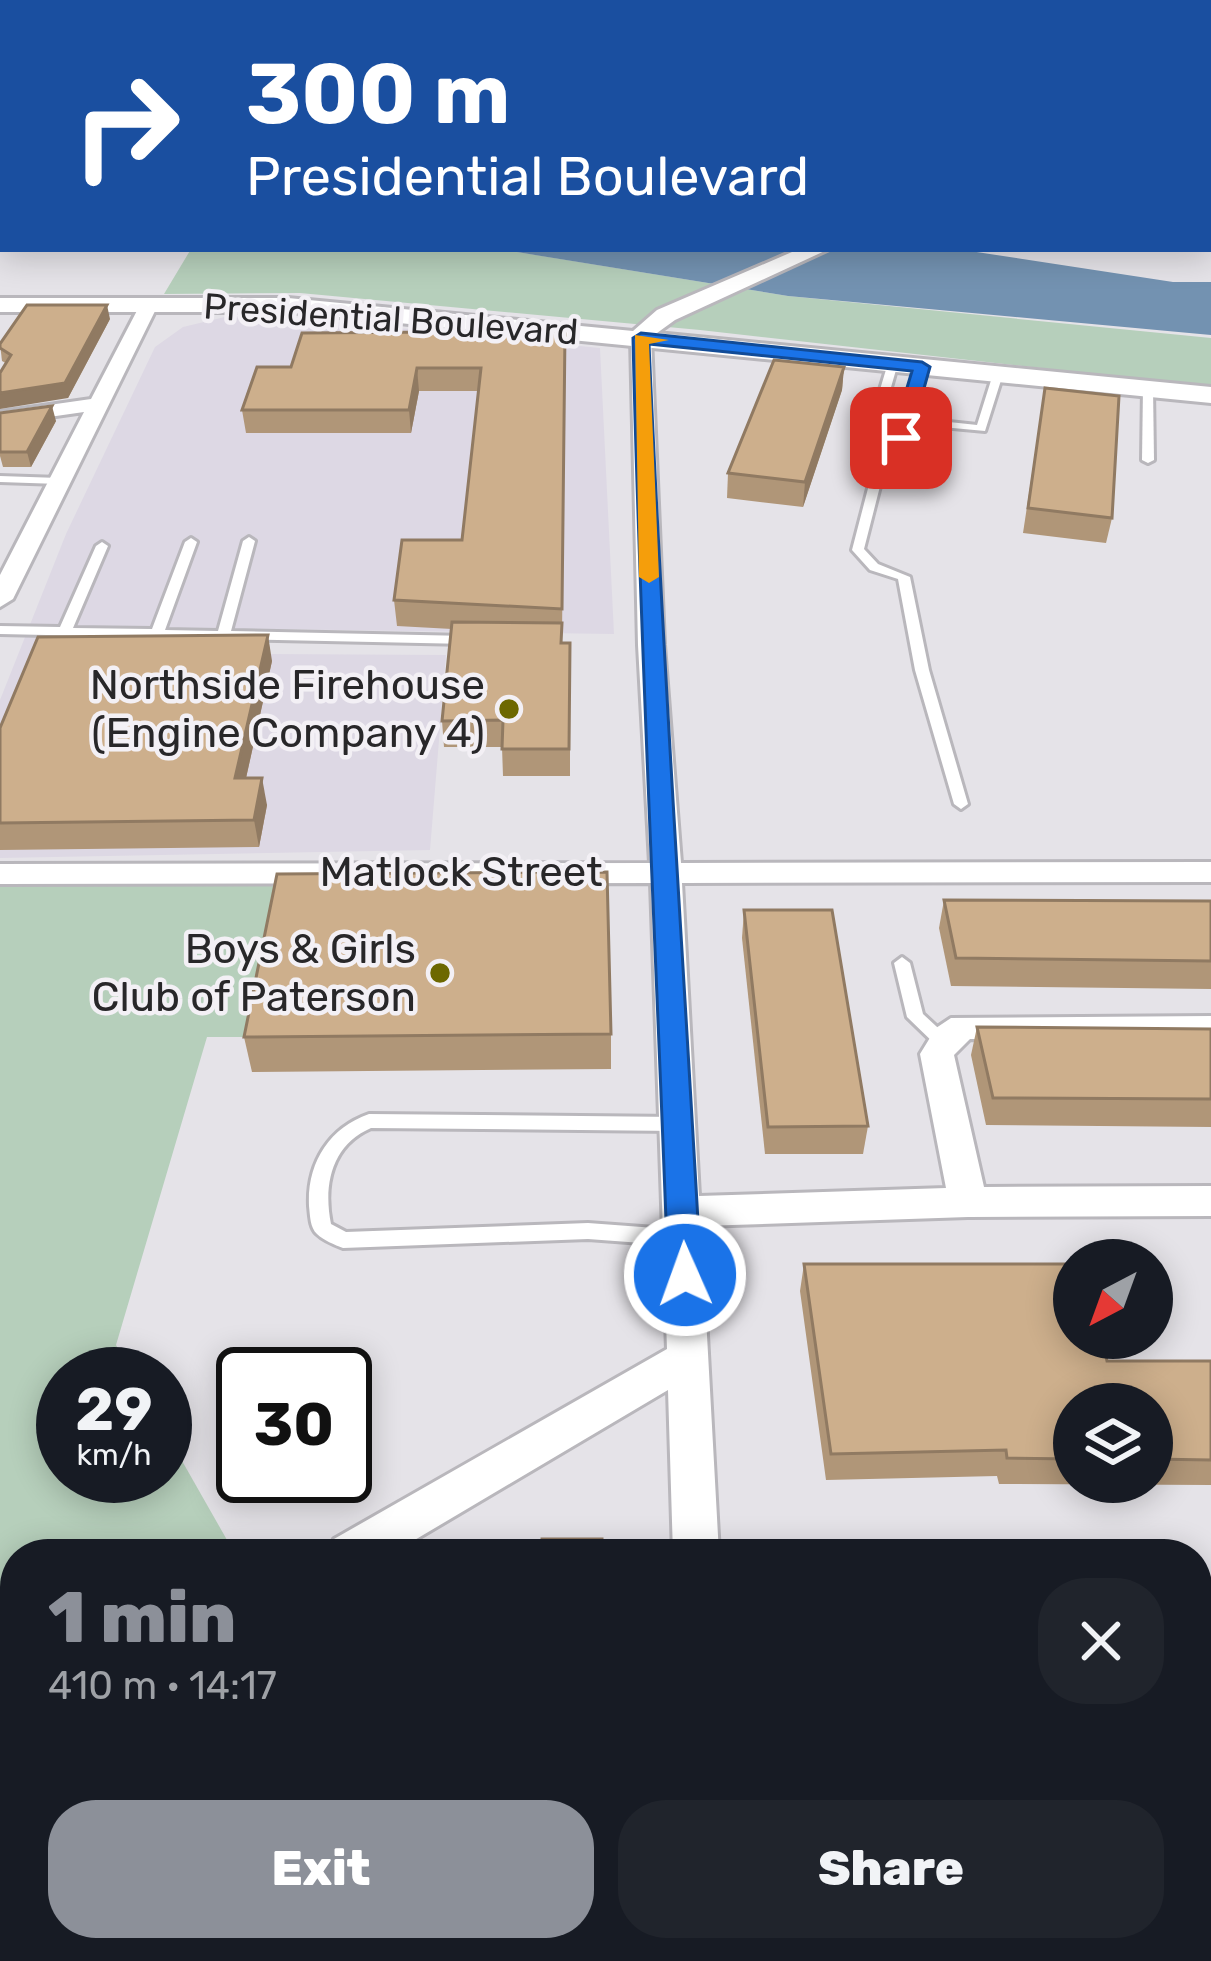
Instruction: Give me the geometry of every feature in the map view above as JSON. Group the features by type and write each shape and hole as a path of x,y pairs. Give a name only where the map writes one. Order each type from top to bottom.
{"street":[{"path":"695,1539 667,871 651,645 641,338 652,323 811,252"},
{"name":"Presidential Boulevard","path":"0,305 288,305 1211,394"},
{"path":"0,599 149,305"},
{"path":"0,418 99,404"},
{"name":"Matlock Street","path":"0,874 1211,872"},
{"path":"968,1202 938,1054 963,1028 1211,1028"},
{"path":"683,1225 968,1202 1211,1201"},
{"path":"376,1539 688,1357"}],"lane":[{"path":"884,449 871,436 893,363"},
{"path":"922,367 901,438 884,449 858,550 874,567 904,577 922,670 961,804"},
{"path":"877,417 981,429 998,374"},
{"path":"1148,388 1148,460"},
{"path":"0,479 59,481"},
{"path":"223,635 248,541"},
{"path":"157,634 191,542"},
{"path":"65,631 102,546"},
{"path":"0,629 490,640"},
{"path":"902,963 915,1017 944,1043"},
{"path":"678,1124 369,1121 349,1127 326,1152 317,1209 322,1228 344,1240 683,1225"}],"shaded area":[{"path":"229,316 296,318 600,348 614,634 269,629 267,654 446,655 430,850 0,858 0,700 66,534 155,347 183,327"}],"green space":[{"path":"189,252 517,252 788,296 1211,338 1211,387 700,330 300,293 164,294"},
{"path":"0,882 289,884 259,1037 207,1037 117,1347 36,1347 36,1503 192,1503 192,1478 226,1539 0,1539"}],"water":[{"path":"517,252 977,252 1173,282 1211,282 1211,335 788,296"}],"building":[{"path":"27,305 107,305 65,383 0,393 0,373 11,355 0,344"},
{"path":"565,331 562,609 394,600 402,540 462,540 481,368 417,368 409,410 242,410 257,367 291,367 302,333"},
{"path":"774,360 844,367 805,482 728,473"},
{"path":"1045,388 1119,396 1112,518 1028,508"},
{"path":"52,406 27,452 0,452 0,413"},
{"path":"452,622 562,623 561,643 570,643 569,749 502,749 503,720 442,721"},
{"path":"268,635 235,778 262,778 254,820 0,823 0,728 38,637"},
{"name":"Boys & Girls Club of Paterson","path":"607,872 611,1034 244,1037 277,874"},
{"path":"944,900 1211,901 1211,961 956,958"},
{"path":"744,910 832,910 868,1126 768,1127"},
{"path":"977,1027 1211,1029 1211,1099 993,1098"},
{"path":"804,1264 1053,1264 1053,1359 1211,1361 1211,1460 1173,1459 1173,1383 1053,1383 1053,1459 1007,1458 1006,1450 831,1454"}],"slow traffic":[{"path":"649,577 641,338 661,340"}],"place":[{"name":"Northside Firehouse (Engine Company 4)","path":"509,709"},
{"name":"Boys & Girls Club of Paterson","path":"440,973"}],"route":[{"path":"685,1275 667,871 651,645 641,338 922,367 901,438"}]}
